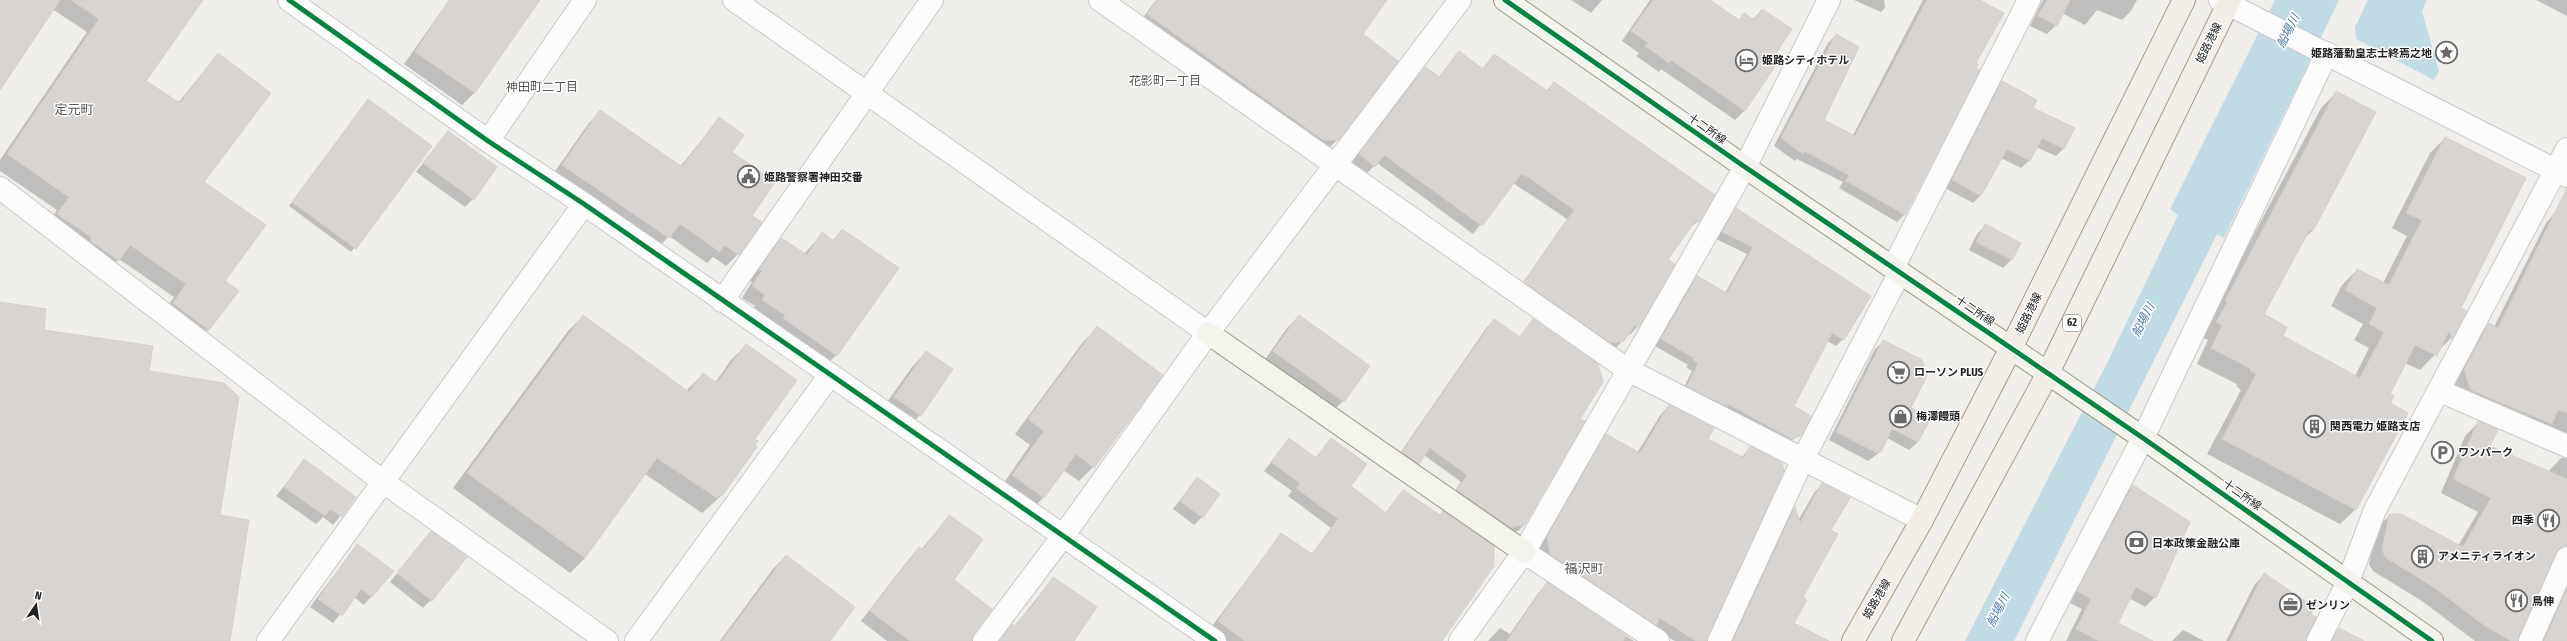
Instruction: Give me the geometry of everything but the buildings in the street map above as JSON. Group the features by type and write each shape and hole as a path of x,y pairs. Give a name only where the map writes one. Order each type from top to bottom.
{"main road":[{"name":"姫路港線","path":"1853,641 1922,520 2011,348 2184,0"},
{"name":"姫路港線","path":"1903,641 2048,373 2226,1"}],"street":[{"path":"289,0 488,142 584,204 1215,641"},
{"path":"488,142 585,0"},
{"path":"734,0 1208,333 1524,552 1658,641"},
{"path":"722,301 932,0"},
{"path":"1100,0 1333,165 1628,370 1922,520"},
{"path":"984,641 1063,536 1208,333 1333,165 1460,0"},
{"name":"十二所線","path":"1505,0 1745,167 2144,438 2432,641"},
{"path":"1719,641 1803,459 2028,0"},
{"path":"2226,1 2562,173"},
{"path":"1460,641 1524,552 1745,167 1822,3"},
{"path":"2037,641 2144,438 2327,53"},
{"path":"2318,641 2348,582 2375,510 2562,173 2567,149"},
{"path":"0,188 382,481 606,641"},
{"path":"268,641 382,481 584,204"},
{"path":"636,641 830,375"},
{"path":"2440,391 2567,446"},
{"path":"2530,641 2567,558"}],"water":[{"name":"船場川","path":"2275,0 2339,0 2224,238 2217,234 2014,641 1965,641 2108,361 2178,215 2170,209"},
{"path":"2368,0 2427,0 2422,11 2439,71 2434,80 2356,39 2355,27"}],"cycle path":[{"path":"289,0 488,141 584,204 1215,641"},
{"path":"1505,0 1745,167 2143,438 2432,641"}],"place":[{"name":"姫路藩勤皇志士終焉之地","path":"2447,53"},
{"name":"姫路シティホテル","path":"1746,60"},
{"name":"姫路警察署神田交番","path":"748,177"},
{"name":"ローソン PLUS","path":"1898,372"},
{"name":"梅澤饅頭","path":"1901,416"},
{"name":"関西電力 姫路支店","path":"2315,426"},
{"name":"ワンパーク","path":"2443,452"},
{"name":"四季","path":"2549,520"},
{"name":"日本政策金融公庫","path":"2136,543"},
{"name":"アメニティライオン","path":"2423,556"},
{"name":"鳥伸","path":"2517,601"},
{"name":"ゼンリン","path":"2290,605"}],"district":[{"name":"花影町一丁目","path":"1165,81"},
{"name":"神田町二丁目","path":"542,87"},
{"name":"定元町","path":"74,109"},
{"name":"福沢町","path":"1584,568"}]}
